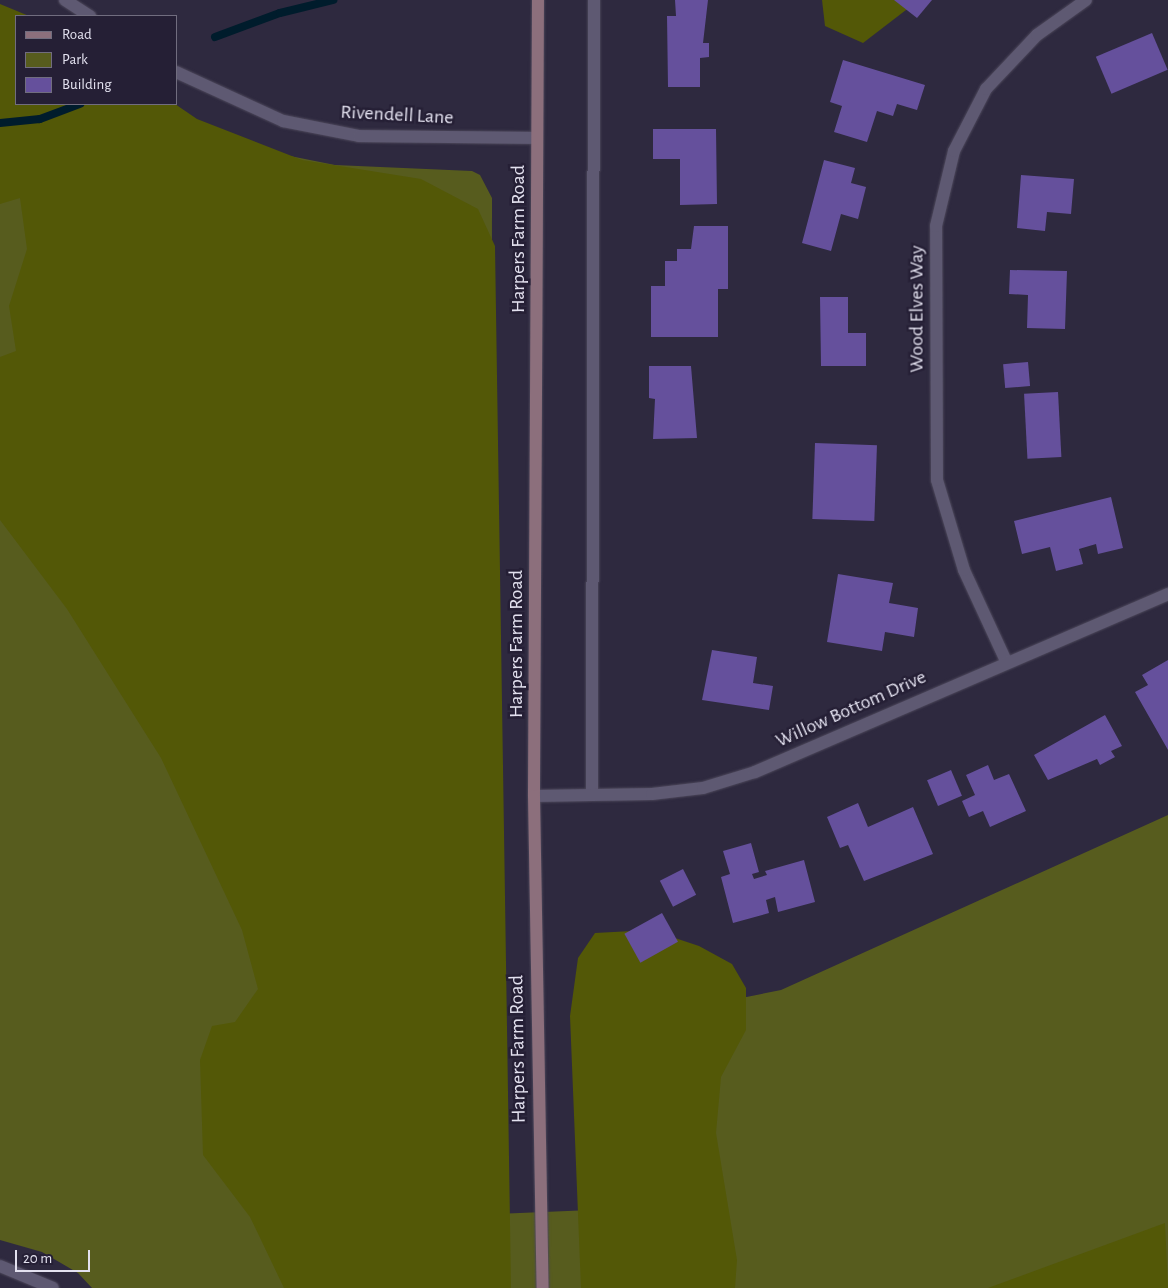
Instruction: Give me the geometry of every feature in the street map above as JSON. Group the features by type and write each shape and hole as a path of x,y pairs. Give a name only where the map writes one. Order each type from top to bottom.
{"main road":[{"name":"Harpers Farm Road","path":"538,0 534,796 543,1288"}],"street":[{"path":"592,795 594,0"},
{"name":"Wood Elves Way","path":"1006,661 964,570 937,480 936,226 954,151 986,89 1037,35 1086,0"},
{"path":"69,1 89,15"},
{"name":"Rivendell Lane","path":"178,73 283,121 359,136 537,138"},
{"name":"Willow Bottom Drive","path":"534,796 592,795 703,788 755,772 1006,661 1168,594"},
{"path":"0,1266 53,1288"}],"green space":[{"path":"0,6 15,15 15,105 189,119 285,155 335,165 472,171 480,175 492,198 491,1037 499,1214 591,1210 587,1029 781,990 1168,815 1168,1288 92,1288 78,1273 42,1252 0,1240"}],"shaded area":[{"path":"822,0 919,0 863,43 825,26"},
{"path":"0,4 27,15 15,15 15,105 176,105 197,119 302,160 421,179 478,209 495,246 511,1288 284,1288 250,1217 203,1155 200,1060 212,1026 235,1022 258,989 242,930 161,758 67,609 0,520 0,357 16,351 9,306 27,249 20,198 0,204"},
{"path":"651,930 699,946 732,964 746,988 746,1030 721,1077 716,1133 737,1260 735,1288 581,1288 570,1016 578,958 595,933"},
{"path":"1165,1223 1168,1288 988,1288"}],"building":[{"path":"675,0 708,0 703,43 709,43 709,57 700,58 700,87 668,87 667,16 676,16"},
{"path":"894,0 932,0 917,18"},
{"path":"1152,33 1168,70 1111,94 1096,57"},
{"path":"843,60 925,85 917,110 897,104 893,116 877,111 867,142 834,132 842,106 830,102"},
{"path":"653,129 716,129 717,204 680,205 680,159 653,159"},
{"path":"824,160 855,168 851,183 866,187 858,219 841,214 831,251 802,243"},
{"path":"1021,175 1074,179 1071,214 1047,212 1045,231 1017,228"},
{"path":"694,226 728,226 728,289 718,289 718,337 651,337 651,286 665,286 665,261 677,261 677,249 691,249"},
{"path":"1010,270 1067,271 1065,329 1027,328 1028,295 1009,294"},
{"path":"820,297 848,297 848,333 866,333 866,366 821,366"},
{"path":"1028,362 1030,386 1005,388 1003,364"},
{"path":"649,366 691,366 697,438 653,439 655,399 649,398"},
{"path":"1058,392 1061,457 1027,459 1024,394"},
{"path":"815,443 877,445 874,521 812,519"},
{"path":"1111,497 1123,548 1098,554 1096,544 1079,549 1083,564 1056,571 1050,547 1022,554 1014,521"},
{"path":"838,574 893,583 889,603 918,608 914,637 885,632 882,651 827,642"},
{"path":"712,650 757,657 753,683 773,686 769,710 702,700"},
{"path":"1168,660 1168,750 1135,692 1148,685 1142,675"},
{"path":"1105,715 1122,746 1111,751 1115,757 1100,765 1097,759 1048,780 1034,755"},
{"path":"988,765 994,780 1009,774 1026,811 990,827 983,811 969,817 962,801 975,795 966,775"},
{"path":"951,770 962,796 938,806 927,780"},
{"path":"858,803 868,827 913,807 933,854 864,881 848,845 840,848 827,817"},
{"path":"751,843 759,872 752,874 754,879 767,875 765,871 804,860 815,902 778,912 775,897 766,900 769,913 733,923 721,877 730,874 723,851"},
{"path":"683,869 696,895 673,907 660,881"},
{"path":"662,913 678,942 640,963 624,934"}],"waterway":[{"path":"215,37 280,13 333,0"},
{"path":"0,123 40,119 77,105"}]}
